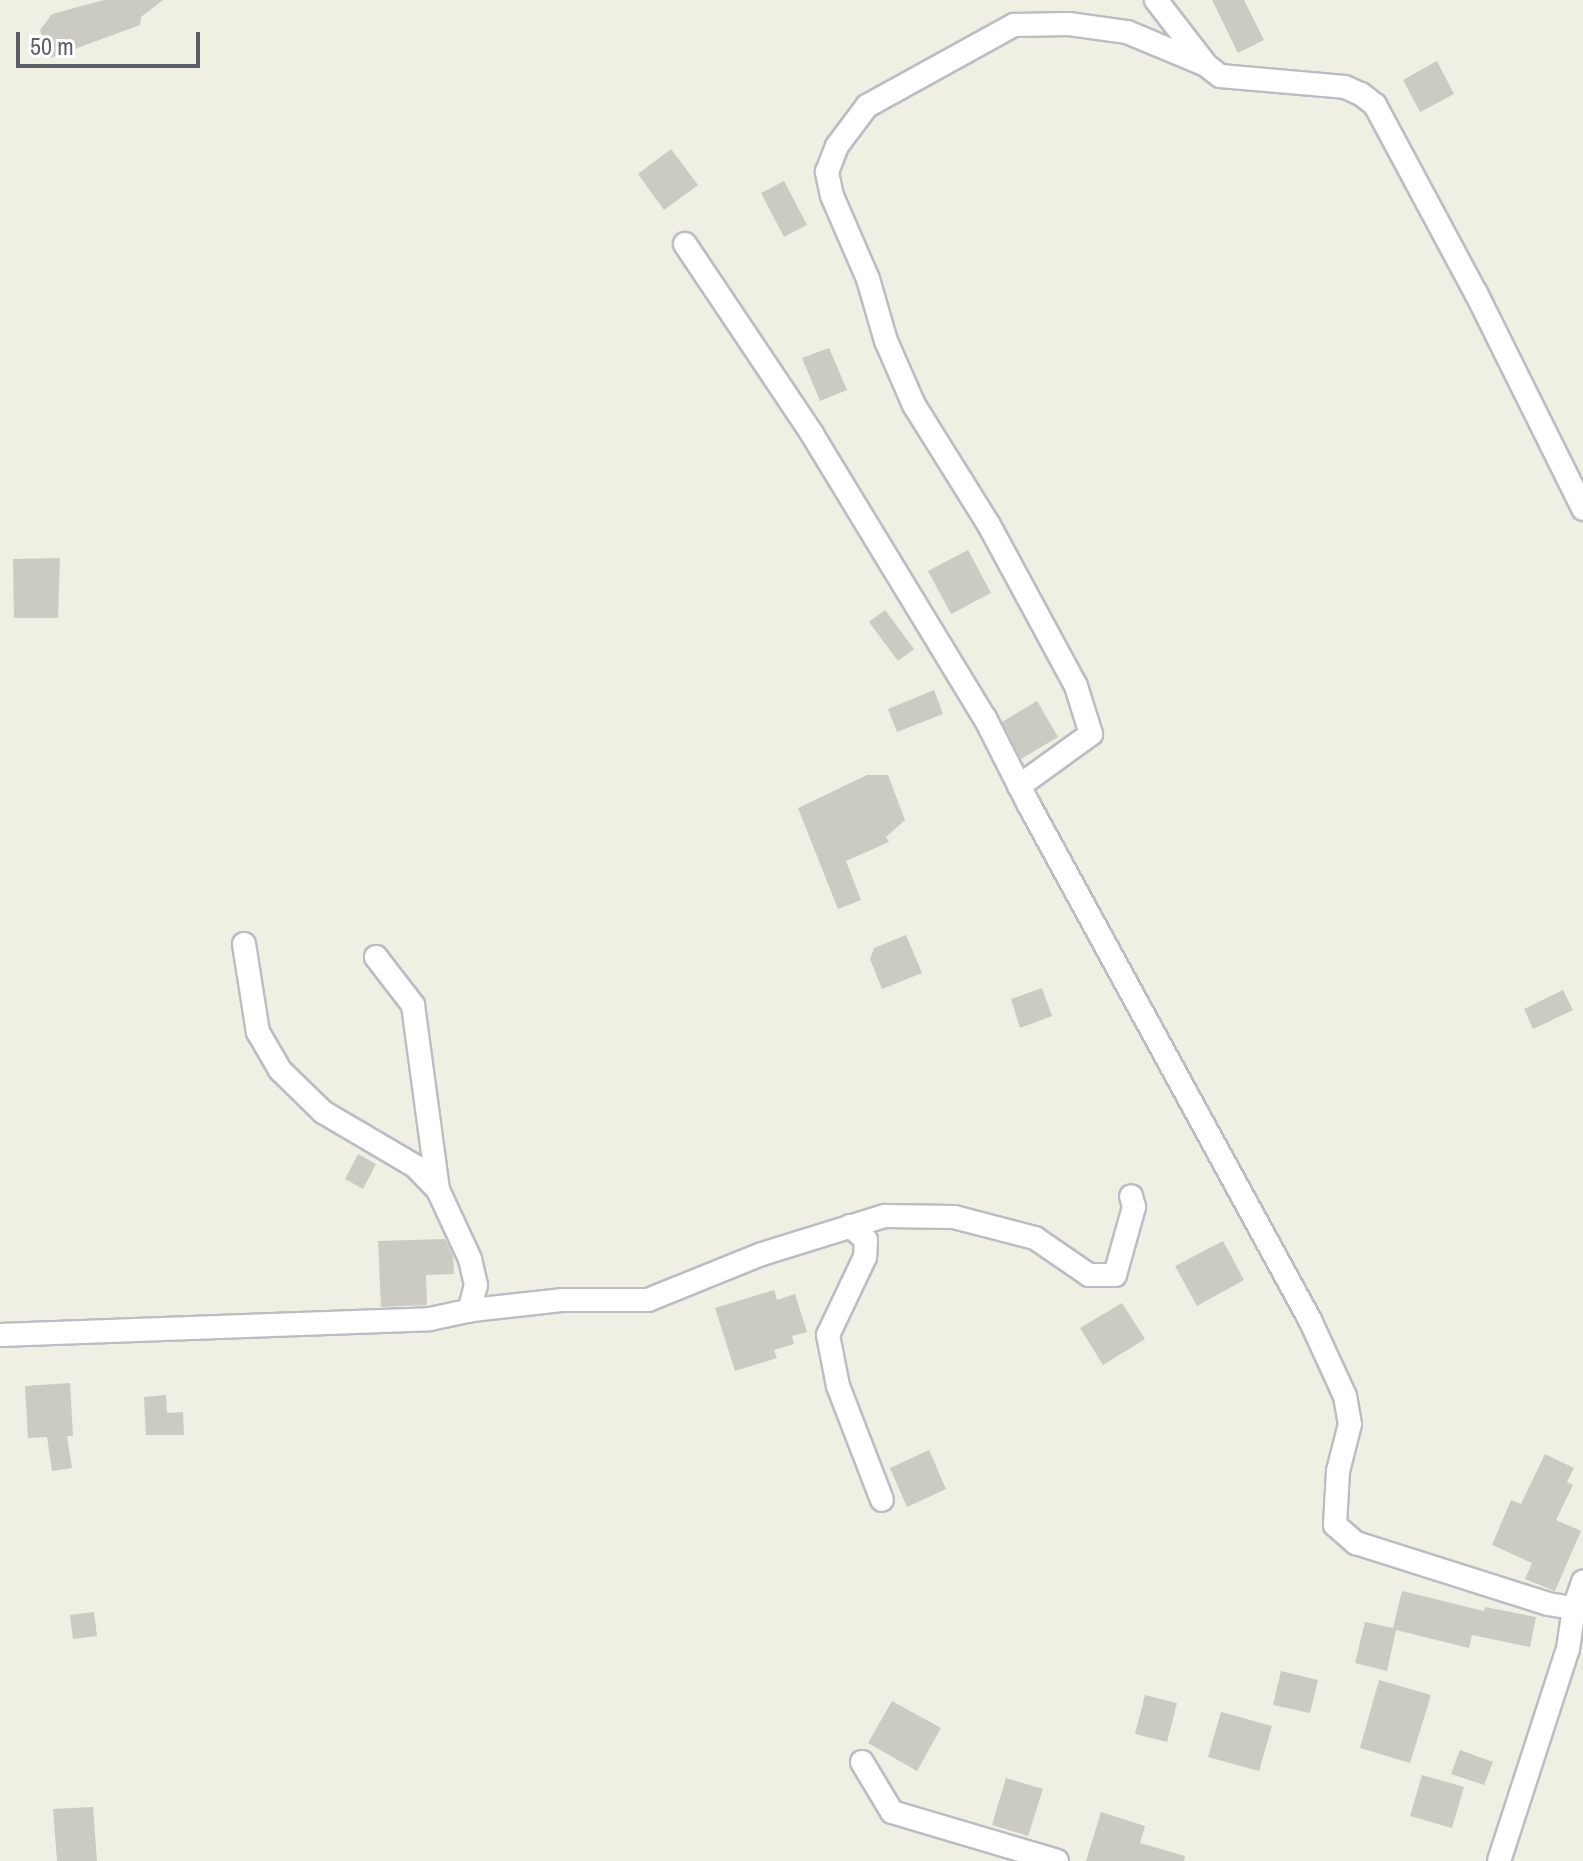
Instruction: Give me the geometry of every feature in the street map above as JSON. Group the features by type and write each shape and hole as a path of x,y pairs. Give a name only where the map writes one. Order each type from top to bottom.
{"street":[{"path":"1156,0 1206,65 1220,76 1345,87 1375,105 1476,293 1583,509"},
{"path":"1019,786 1091,734 1076,686 989,525 914,405 886,341 868,279 832,196 827,172 837,146 867,106 1014,25 1069,24 1127,32 1206,65"},
{"path":"685,244 812,434 985,718 1281,1267 1345,1396 1350,1424 1338,1471 1335,1525 1356,1543 1548,1604 1574,1608"},
{"path":"244,944 258,1032 280,1070 323,1112 415,1166 438,1190"},
{"path":"376,957 413,1005 438,1190 470,1259 476,1285 469,1311"},
{"path":"0,1335 430,1319 469,1311 563,1300 648,1300 762,1254 885,1216 954,1217 1035,1238 1089,1275 1115,1275 1134,1207 1131,1196"},
{"path":"850,1226 866,1240 865,1257 828,1335 838,1386 882,1500"},
{"path":"1499,1861 1568,1649 1574,1608 1583,1582"},
{"path":"862,1762 892,1812 1057,1861"}],"building":[{"path":"104,0 163,0 141,17 140,25 50,58 40,30 52,14"},
{"path":"1212,0 1244,0 1264,40 1238,53"},
{"path":"1437,61 1454,94 1420,112 1403,80"},
{"path":"671,149 698,185 664,210 638,174"},
{"path":"784,181 807,225 784,237 761,193"},
{"path":"829,348 847,390 820,401 802,358"},
{"path":"968,550 991,593 951,614 928,571"},
{"path":"60,558 58,618 14,618 13,559"},
{"path":"885,610 914,649 898,661 869,622"},
{"path":"934,690 943,714 897,732 888,709"},
{"path":"1037,701 1058,737 1021,759 1002,722"},
{"path":"867,775 888,775 905,820 886,837 889,842 846,861 861,900 838,909 798,808"},
{"path":"906,935 922,973 882,989 870,959 874,948"},
{"path":"1042,988 1052,1016 1020,1028 1011,999"},
{"path":"1563,990 1573,1010 1533,1029 1524,1009"},
{"path":"358,1154 376,1164 363,1189 345,1179"},
{"path":"445,1239 453,1255 454,1274 426,1275 427,1305 381,1307 378,1241"},
{"path":"1223,1241 1244,1280 1197,1306 1175,1266"},
{"path":"774,1290 777,1300 795,1294 807,1332 792,1336 794,1344 774,1350 777,1358 735,1371 715,1308"},
{"path":"1122,1303 1145,1339 1103,1365 1080,1328"},
{"path":"70,1383 73,1436 67,1436 72,1468 52,1471 47,1437 28,1438 25,1386"},
{"path":"166,1395 167,1413 183,1412 184,1435 146,1435 144,1397"},
{"path":"929,1450 946,1489 907,1507 890,1468"},
{"path":"1545,1454 1574,1468 1567,1482 1573,1485 1556,1520 1581,1531 1555,1591 1525,1579 1532,1563 1492,1545 1511,1500 1521,1504"},
{"path":"1402,1591 1484,1611 1485,1607 1536,1617 1530,1647 1472,1635 1469,1648 1396,1630 1387,1671 1355,1663 1365,1622 1393,1628"},
{"path":"94,1612 97,1636 73,1639 70,1615"},
{"path":"1281,1671 1318,1680 1310,1713 1273,1705"},
{"path":"1379,1680 1431,1695 1410,1763 1360,1748"},
{"path":"1145,1695 1177,1703 1167,1742 1135,1734"},
{"path":"892,1701 941,1728 917,1771 868,1743"},
{"path":"1221,1712 1272,1726 1259,1771 1208,1757"},
{"path":"1460,1750 1493,1762 1484,1785 1451,1774"},
{"path":"1422,1775 1464,1787 1452,1828 1410,1816"},
{"path":"1006,1778 1043,1789 1028,1836 992,1825"},
{"path":"93,1807 97,1861 57,1861 53,1809"},
{"path":"1101,1812 1145,1826 1140,1843 1185,1856 1184,1861 1086,1861"}]}
